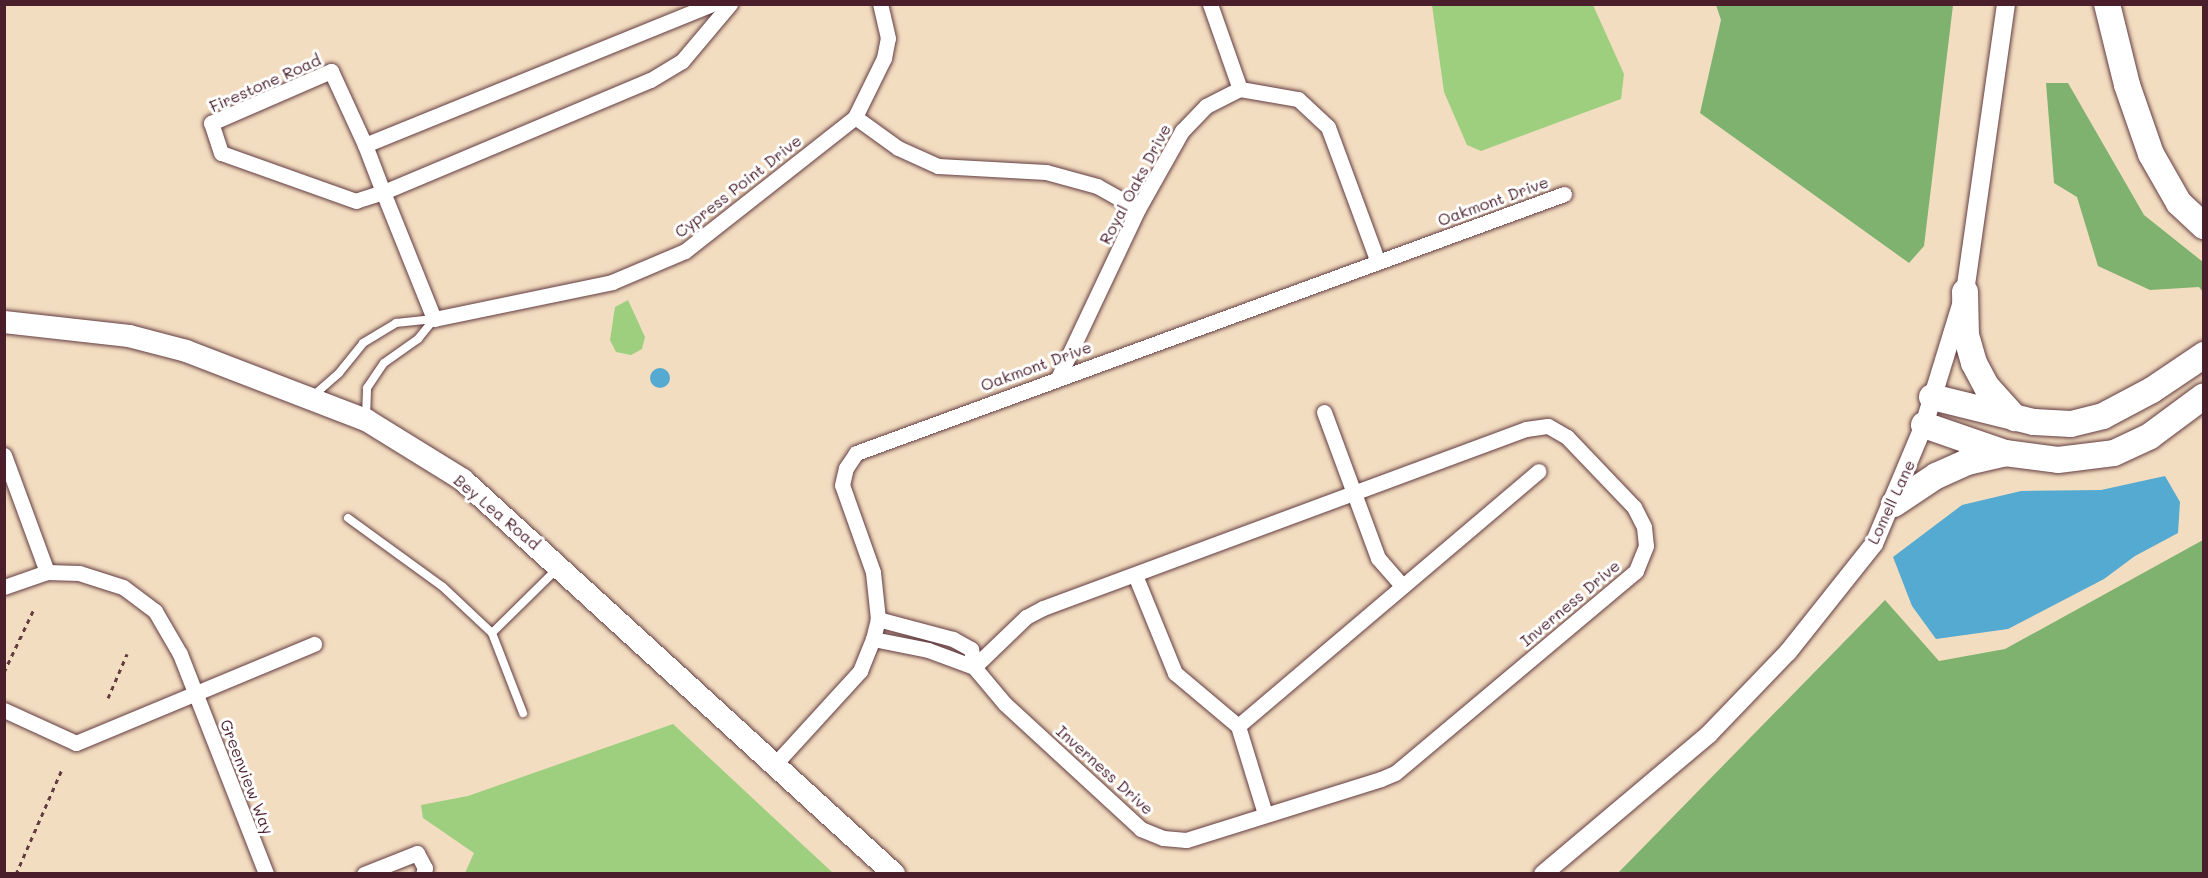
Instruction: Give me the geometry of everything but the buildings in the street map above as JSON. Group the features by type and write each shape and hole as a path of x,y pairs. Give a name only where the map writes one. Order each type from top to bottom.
{"highway":[{"path":"2107,4 2127,85 2151,154 2179,203 2204,226"},
{"path":"1965,292 1966,335 1974,363 1987,387 2015,418"},
{"path":"1932,397 2015,418 2072,424 2103,416 2152,390 2204,355"},
{"path":"1924,425 2006,453 2058,460 2114,453 2150,436 2204,396"},
{"path":"1894,504 1936,476 1967,462 2006,453"}],"main road":[{"name":"Bey Lea Road","path":"4,322 129,336 186,351 312,396 366,420 463,480 561,566 894,873"}],"street":[{"path":"364,145 713,4"},
{"name":"Firestone Road","path":"434,319 383,192 364,145 331,71 211,123 221,153 356,201 383,192 650,80 682,61 730,4"},
{"name":"Cypress Point Drive","path":"434,319 612,282 685,251 855,117 884,58 888,39 880,4"},
{"path":"1210,4 1240,89 1298,99 1328,127 1378,262"},
{"name":"Lomell Lane","path":"1543,873 1709,734 1788,652 1874,544 1894,504 1924,425 1965,292 2007,4"},
{"name":"Royal Oaks Drive","path":"1059,376 1138,209 1182,131 1206,106 1240,89"},
{"path":"855,117 898,148 938,166 1046,172 1097,186 1138,209"},
{"name":"Oakmont Drive","path":"776,763 860,671 873,639 878,619 873,572 842,485 846,468 856,453 1059,376 1564,195"},
{"path":"1324,412 1378,558 1401,586"},
{"name":"Inverness Drive","path":"873,639 928,650 974,667 1005,704 1141,829 1163,838 1186,840 1395,773 1636,571 1646,546 1644,527 1634,507 1567,437 1548,426 1526,429 1026,617 974,667"},
{"path":"4,455 47,572"},
{"path":"1238,726 1539,471"},
{"name":"Greenview Way","path":"4,587 47,572 79,573 123,587 155,611 180,654 266,873"},
{"path":"1135,575 1175,673 1238,726 1265,814"},
{"name":"Inverness Drive","path":"878,619 953,639 971,649 974,667"},
{"path":"4,710 76,743 314,644"},
{"path":"364,873 417,854 425,868 423,873"}],"lane":[{"path":"312,396 339,373 363,344 388,328 396,323 434,319"},
{"path":"366,420 367,388 384,363 418,339 434,319"},
{"path":"348,518 443,587 492,633 523,713"},
{"path":"492,633 561,566"}],"path":[{"path":"4,672 33,611"},
{"path":"108,698 127,654"},
{"path":"16,873 62,769"}],"green space":[{"path":"1432,5 1593,5 1624,74 1621,99 1481,151 1467,145 1444,92"},
{"path":"1716,5 1953,5 1924,246 1909,263 1700,113 1721,20"},
{"path":"2046,83 2068,83 2144,215 2203,262 2203,292 2199,287 2150,290 2098,266 2077,197 2054,183"},
{"path":"628,300 645,337 642,349 631,355 616,352 610,340 615,307"},
{"path":"2203,540 2203,873 1618,873 1885,600 1939,661 2005,649"},
{"path":"673,724 833,873 465,873 474,853 423,818 421,805 468,796"}],"water":[{"path":"660,368 667,371 670,378 667,385 660,388 653,385 650,378 653,371"},
{"path":"2165,476 2180,502 2178,533 2135,556 2104,579 2008,629 1936,639 1912,606 1893,557 1962,505 2021,491 2101,490"}]}
